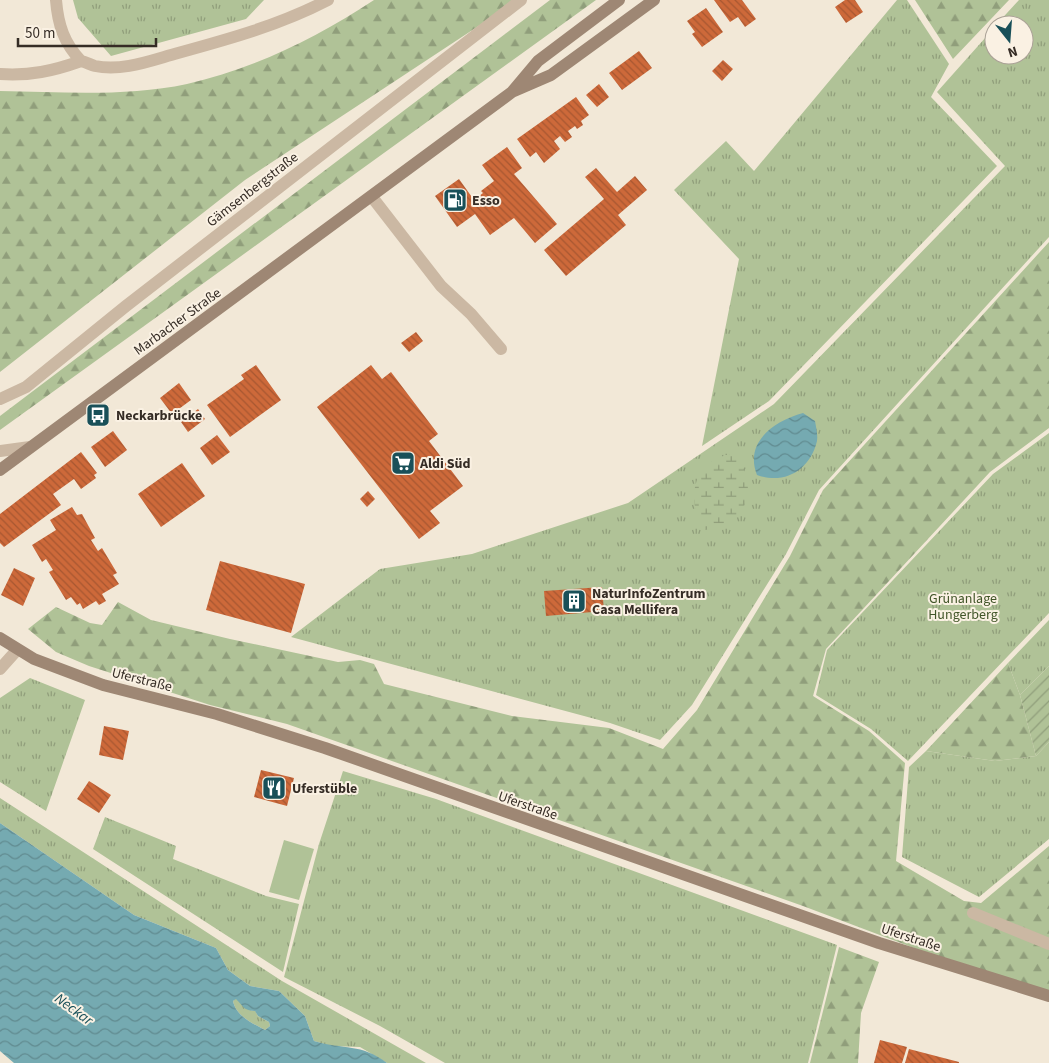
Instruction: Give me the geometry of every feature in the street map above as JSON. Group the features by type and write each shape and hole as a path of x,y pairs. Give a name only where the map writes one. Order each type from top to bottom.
{"street":[{"path":"56,0 61,33 81,61 96,66 120,67 141,64 243,35 304,6 328,0"},
{"name":"Gämsenbergstraße","path":"0,399 26,387 244,214 521,0"},
{"name":"Marbacher Straße","path":"0,470 512,92 538,61 619,0"},
{"name":"Marbacher Straße","path":"512,92 551,75 654,0"},
{"path":"0,74 27,76 54,71 81,61"},
{"path":"372,197 441,286 470,314 501,349"},
{"path":"0,451 30,447"},
{"name":"Uferstraße","path":"0,638 17,650 68,673 103,685 217,714 325,748 879,943 1049,996"},
{"path":"0,669 17,650"},
{"path":"973,913 1049,944"}],"green space":[{"path":"73,0 264,0 246,19 111,56 78,18"},
{"path":"374,0 518,0 245,180 0,372 0,91 70,93 141,91 212,78 284,51 330,27"},
{"path":"550,0 596,0 0,430 0,416"},
{"path":"897,0 907,0 949,64 931,97 997,166 769,401 702,446 739,259 674,190 726,141 754,171"},
{"path":"915,0 1009,0 995,15 984,15 984,26 953,59"},
{"path":"1019,0 1049,0 1049,237 819,490 786,554 692,705 660,740 610,723 291,637 380,569 472,554 628,503 774,404 1005,166 937,92 984,39 984,65 1034,65 1034,15 1005,15"},
{"path":"1049,242 1049,428 990,472 826,649 813,696 869,731 905,763 896,861 964,901 981,903 1049,846 1049,999 803,906 287,724 210,705 89,666 56,652 28,629 56,607 90,623 102,625 118,602 151,620 338,662 360,660 374,664 384,684 512,716 609,728 663,749 697,710 790,556 823,490"},
{"name":"Grünanlage Hungerberg","path":"1049,433 1049,613 908,761 871,729 816,695 827,650 993,474"},
{"path":"725,455 735,455 743,467 748,491 746,503 740,513 731,521 720,527 705,530 695,508 696,482 707,465"},
{"path":"1049,620 1049,666 1020,695 1008,663"},
{"path":"1008,663 1020,695 1036,756 995,761 926,751"},
{"path":"1049,666 1049,742 1036,756 1020,695"},
{"path":"30,678 85,700 46,811 0,782 0,698"},
{"path":"1049,742 1049,839 979,897 902,857 909,767 926,751 995,761 1036,756"},
{"path":"343,771 436,799 837,945 808,1063 445,1063 380,1026 284,977 319,844"},
{"path":"0,798 282,981 426,1063 387,1063 360,1047 331,1046 314,1041 305,1016 279,991 250,986 228,970 216,948 134,915 0,823"},
{"path":"105,817 176,846 173,859 266,896 299,904 283,972 93,849"},
{"path":"284,840 314,849 299,900 269,892"},
{"path":"839,947 879,962 861,1013 858,1063 810,1063"},
{"path":"236,998 252,1011 255,1010 258,1016 269,1022 270,1026 265,1030 241,1015 233,1001"}],"water":[{"path":"803,413 815,421 817,434 814,451 809,460 795,473 786,476 767,478 757,475 754,463 758,443 772,427"},
{"name":"Neckar","path":"0,823 134,915 216,948 228,970 250,986 279,991 305,1016 314,1041 369,1052 387,1063 14,1063 0,1051","holes":["236,999 246,1009 255,1011 258,1016 269,1022 270,1026 265,1030 241,1015 233,1001"]}],"building":[{"path":"714,0 742,0 756,19 745,27 738,17 730,22"},
{"path":"845,0 855,0 863,12 846,23 835,7"},
{"path":"706,8 723,32 702,47 692,34 695,32 687,21"},
{"path":"639,51 652,68 622,90 609,73"},
{"path":"723,60 733,69 722,81 712,71"},
{"path":"599,84 609,97 597,107 586,95"},
{"path":"576,97 589,115 581,121 583,125 577,129 575,126 568,131 572,137 565,142 560,136 554,141 560,149 544,163 536,152 530,157 517,139"},
{"path":"507,147 522,168 514,174 557,224 535,243 514,218 490,235 475,214 457,227 435,196 459,179 474,200 483,193 481,191 494,181 482,165"},
{"path":"596,168 617,192 635,176 647,190 618,215 626,225 566,276 544,250 604,199 585,177"},
{"path":"416,332 423,341 409,352 401,343"},
{"path":"256,365 281,400 230,437 207,405 244,379 241,375"},
{"name":"Aldi Süd","path":"371,365 382,379 391,372 438,434 429,441 463,486 430,511 440,523 419,539 317,407"},
{"path":"179,383 191,400 172,414 160,398"},
{"path":"198,409 205,419 188,432 181,422"},
{"path":"113,431 127,450 105,467 91,447"},
{"path":"217,435 230,452 212,465 200,448"},
{"path":"81,452 97,473 94,475 96,478 81,489 74,479 53,494 61,505 4,547 0,543 0,514"},
{"path":"182,463 205,496 161,527 138,494"},
{"path":"368,491 375,499 367,507 360,499"},
{"path":"72,507 77,515 82,514 95,538 91,540 98,551 102,548 117,573 113,575 119,584 102,594 106,601 99,605 96,601 83,609 80,603 77,605 71,597 66,600 49,572 53,570 46,559 42,562 32,545 56,530 50,520"},
{"path":"220,561 305,584 291,633 206,610"},
{"path":"14,568 35,578 23,606 1,595"},
{"name":"NaturInfoZentrum Casa Mellifera","path":"602,587 604,611 546,616 544,591"},
{"path":"104,726 129,731 123,760 99,755"},
{"name":"Uferstüble","path":"261,770 294,778 287,806 254,797"},
{"path":"89,781 111,795 99,813 77,799"},
{"path":"880,1040 907,1047 902,1063 874,1063"},
{"path":"909,1049 959,1062 959,1063 905,1063"}],"place":[{"name":"Esso","path":"455,200"},
{"name":"Neckarbrücke","path":"98,415"},
{"name":"Aldi Süd","path":"403,463"},
{"name":"NaturInfoZentrum Casa Mellifera","path":"574,601"},
{"name":"Uferstüble","path":"274,788"}]}
